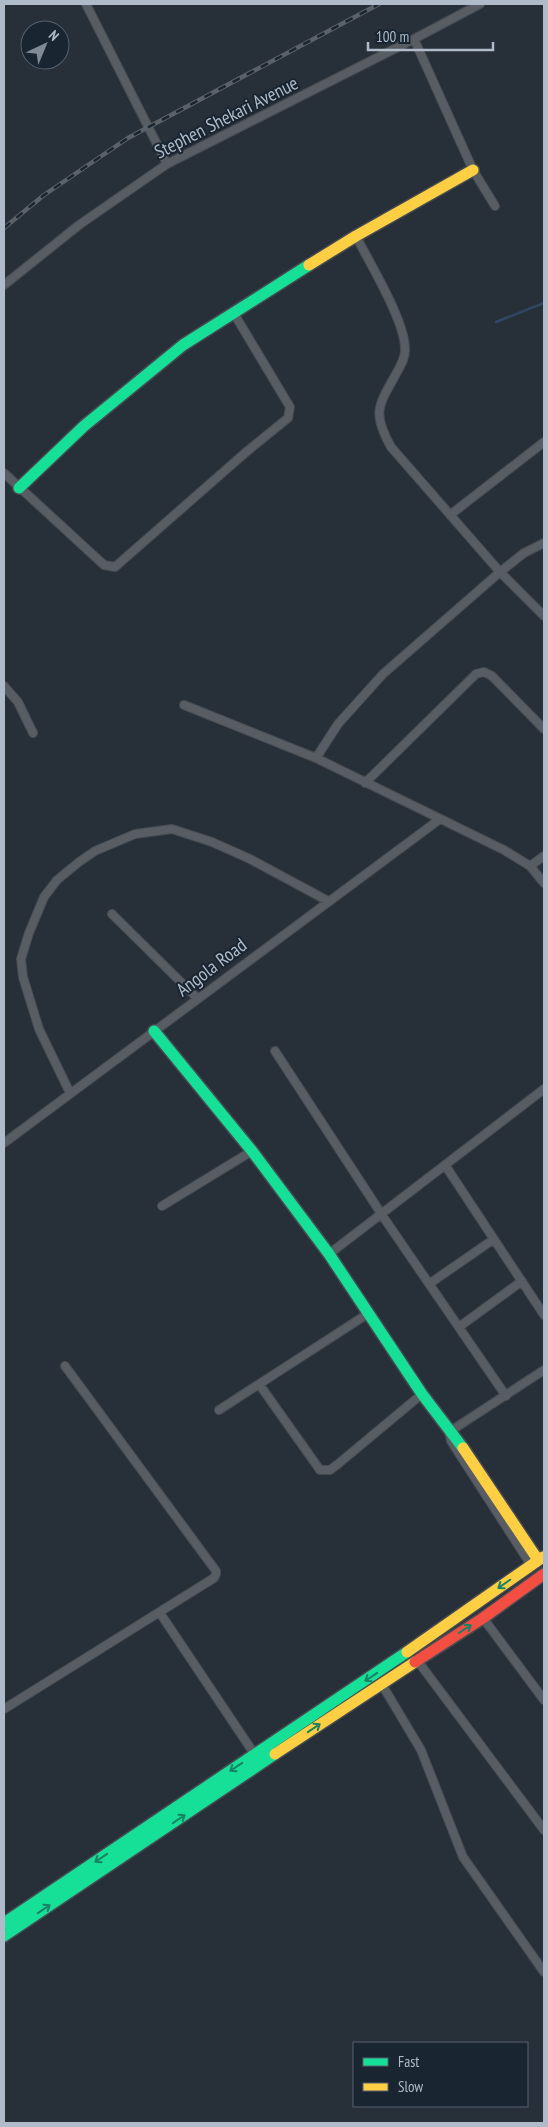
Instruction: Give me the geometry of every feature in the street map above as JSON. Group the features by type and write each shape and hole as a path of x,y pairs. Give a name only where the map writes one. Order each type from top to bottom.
{"street":[{"path":"86,4 168,164"},
{"name":"Stephen Shekari Avenue","path":"4,285 79,225 168,164 480,4"},
{"path":"414,39 473,170 495,206"},
{"path":"19,488 84,426 183,345 232,312 356,236 473,170"},
{"path":"356,236 402,327 406,350 401,366 378,410 380,428 391,447 450,515 500,572 541,609 544,616"},
{"path":"4,473 104,564 116,567 245,453 288,418 290,407 232,312"},
{"path":"450,515 544,442"},
{"path":"316,758 338,724 383,674 500,572 524,553 544,543"},
{"path":"365,782 476,674 484,672 492,676 544,728"},
{"path":"4,686 18,702 33,733"},
{"path":"184,705 316,758 504,850 530,866 544,883"},
{"name":"Angola Road","path":"4,1143 197,998 440,820"},
{"path":"70,1093 39,1029 23,977 21,959 29,933 44,897 57,880 79,862 95,851 135,834 172,829 212,842 250,859 328,901"},
{"path":"530,866 544,856"},
{"path":"112,914 197,998"},
{"path":"4,1923 440,1629 538,1560 456,1438 449,1432 422,1394 329,1254 252,1151 154,1031"},
{"path":"275,1051 381,1214 506,1396"},
{"path":"329,1254 544,1089"},
{"path":"162,1206 252,1151"},
{"path":"445,1166 544,1315"},
{"path":"429,1284 494,1239"},
{"path":"459,1327 522,1281"},
{"path":"219,1410 369,1313"},
{"path":"4,1709 160,1613 214,1578 216,1574 216,1570 64,1366"},
{"path":"449,1432 544,1370"},
{"path":"259,1384 320,1470 330,1470 422,1394"},
{"path":"4,1936 381,1683 483,1618 544,1574"},
{"path":"160,1613 255,1754"},
{"path":"483,1618 544,1700"},
{"path":"440,1629 449,1640"},
{"path":"417,1660 544,1830"},
{"path":"381,1683 421,1750 463,1857 544,1972"}],"waterway":[{"path":"496,322 544,303"}],"railway":[{"path":"4,228 44,195 128,138 379,4"}],"traffic: fast":[{"path":"19,488 84,426 183,345 309,265"},
{"path":"154,1031 252,1151 329,1254 422,1394 463,1448"},
{"path":"4,1923 407,1652"},
{"path":"4,1936 275,1754"}],"traffic: slow":[{"path":"309,265 356,236 473,170"},
{"path":"463,1448 538,1560"},
{"path":"407,1652 543,1557"},
{"path":"275,1754 415,1662"}],"traffic: jam":[{"path":"415,1662 483,1618 544,1574"}]}
